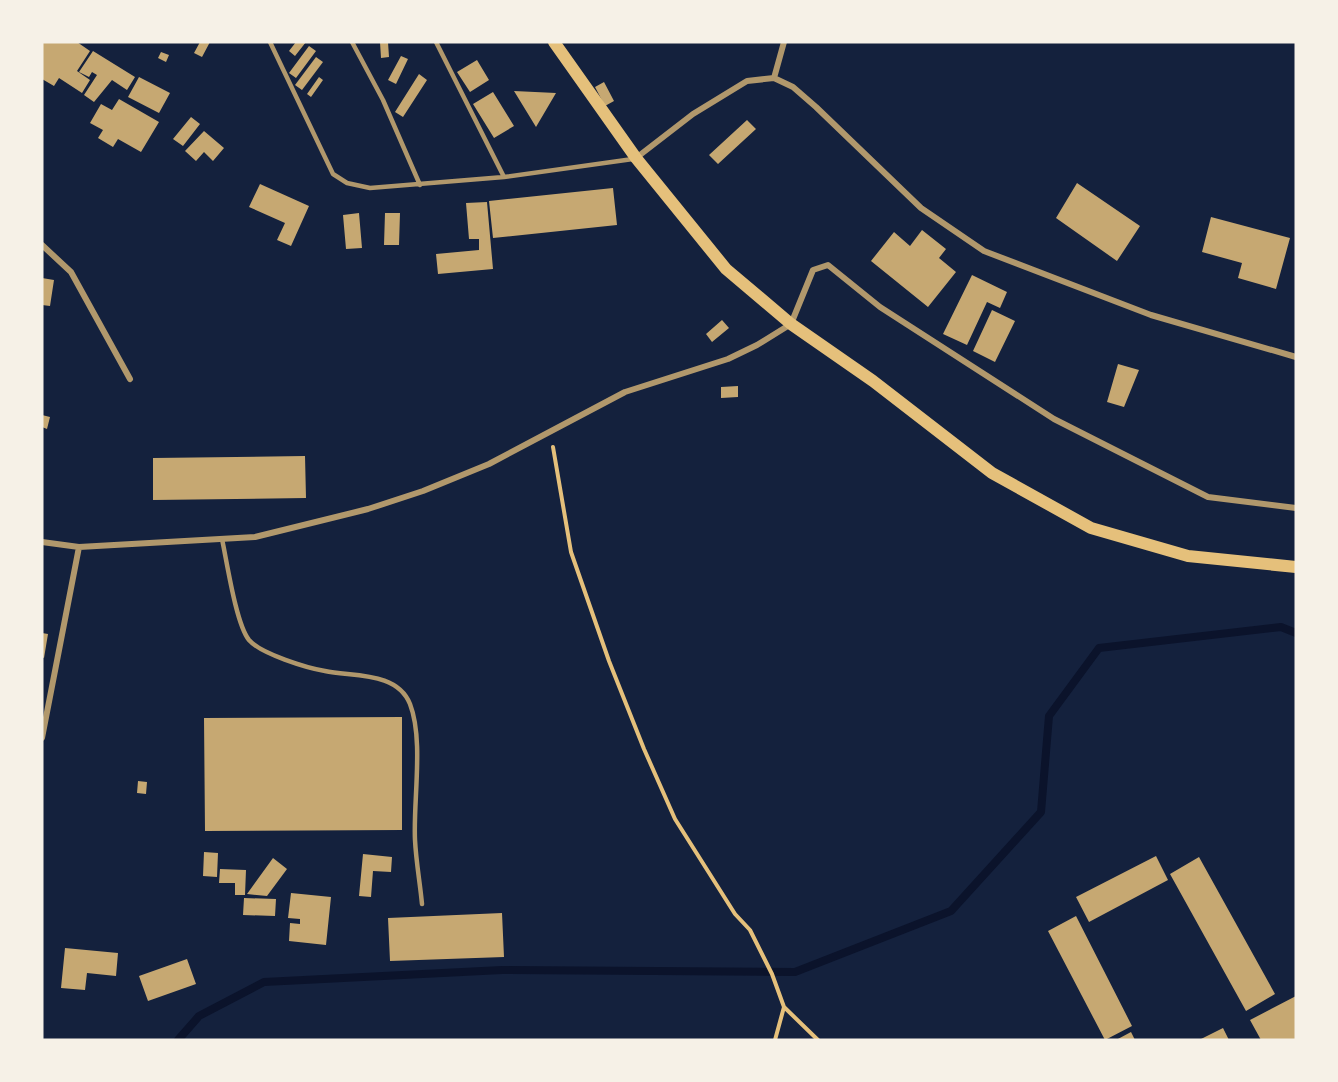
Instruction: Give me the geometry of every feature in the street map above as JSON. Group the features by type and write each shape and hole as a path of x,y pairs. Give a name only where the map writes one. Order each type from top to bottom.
{"main road":[{"path":"554,42 636,158 726,269 791,324 873,381 992,473 1091,528 1188,556 1296,567"}],"street":[{"path":"774,78 784,42"},
{"path":"636,158 693,114 747,81 774,78 793,87 816,107 921,208 984,251 1151,315 1296,357"},
{"path":"42,245 71,272 130,379"},
{"path":"42,542 79,547 255,537 368,509 423,491 489,464 625,392 728,359 757,345 791,324 813,270 828,265 880,307 1054,419 1208,497 1296,508"},
{"path":"42,738 79,547"}],"lane":[{"path":"270,42 333,174 347,183 370,189 420,185 504,177 636,158"},
{"path":"352,42 383,100 420,185"},
{"path":"436,42 504,177"},
{"path":"222,539 238,613 249,640 270,654 324,671 374,676 396,687 410,703 417,744 415,841 422,904"}],"path":[{"path":"551,433 559,498 571,552 613,672 675,819 735,914 750,930 784,1007 818,1040"},
{"path":"775,1040 784,1007"}],"building":[{"path":"42,42 77,42 90,51 77,71 90,80 82,93 59,78 54,86 42,79"},
{"path":"200,42 210,42 202,57 194,53"},
{"path":"296,42 306,42 295,56 289,51"},
{"path":"380,42 388,42 389,57 381,58"},
{"path":"309,46 316,51 296,78 289,73"},
{"path":"93,51 135,77 127,90 112,80 94,102 84,95 97,75 92,72 89,77 79,72"},
{"path":"161,52 169,55 166,62 158,58"},
{"path":"401,56 408,59 396,84 388,80"},
{"path":"316,57 323,62 302,90 295,85"},
{"path":"477,60 489,80 470,92 457,72"},
{"path":"419,74 427,80 403,117 395,112"},
{"path":"139,77 170,93 159,113 128,97"},
{"path":"319,77 323,80 311,97 307,94"},
{"path":"604,82 614,101 605,106 595,87"},
{"path":"514,91 556,93 536,127"},
{"path":"493,92 514,126 494,138 473,104"},
{"path":"119,99 159,122 141,152 118,139 113,147 98,138 103,130 90,123 101,104 112,110"},
{"path":"191,117 200,124 183,146 173,139"},
{"path":"747,120 756,129 718,164 709,155"},
{"path":"204,131 224,148 213,161 204,152 196,161 185,151"},
{"path":"1077,183 1140,226 1117,261 1056,218"},
{"path":"260,184 309,206 291,246 277,240 285,223 249,207"},
{"path":"613,188 617,225 493,238 489,201"},
{"path":"487,202 493,269 438,274 436,254 479,250 479,239 469,239 466,203"},
{"path":"359,213 362,248 346,249 343,215"},
{"path":"385,213 400,213 399,245 384,245"},
{"path":"1211,217 1290,238 1276,289 1238,278 1242,263 1202,252"},
{"path":"922,230 946,249 939,258 956,272 928,307 871,261 894,232 910,246"},
{"path":"972,275 1007,292 1000,308 987,302 967,345 943,334"},
{"path":"42,278 54,280 50,306 42,305"},
{"path":"992,310 1015,321 995,362 973,351"},
{"path":"722,320 729,328 712,342 706,334"},
{"path":"1118,364 1139,370 1124,407 1107,402"},
{"path":"738,386 738,397 721,398 721,387"},
{"path":"42,415 50,417 47,429 42,427"},
{"path":"305,456 306,498 153,500 153,458"},
{"path":"42,633 48,634 44,658 42,657"},
{"path":"402,717 402,830 205,831 204,718"},
{"path":"138,781 147,782 146,794 137,793"},
{"path":"204,852 218,853 217,877 203,876"},
{"path":"363,854 392,857 391,872 373,871 371,897 359,896"},
{"path":"1156,856 1168,880 1089,922 1076,897"},
{"path":"1199,857 1275,994 1246,1011 1170,874"},
{"path":"273,858 287,869 267,896 247,894"},
{"path":"220,869 246,870 245,895 235,895 235,883 219,883"},
{"path":"291,893 331,897 326,945 289,941 290,923 300,924 300,919 288,918"},
{"path":"244,898 276,899 275,916 243,915"},
{"path":"502,913 504,957 390,961 388,918"},
{"path":"1076,916 1132,1026 1105,1040 1048,931"},
{"path":"65,948 118,953 116,976 87,973 85,990 61,988"},
{"path":"187,959 196,984 148,1001 139,976"},
{"path":"1296,996 1296,1039 1261,1040 1250,1020"},
{"path":"1223,1028 1229,1040 1199,1040"},
{"path":"1131,1032 1135,1040 1116,1040"}],"waterway":[{"path":"178,1040 199,1016 264,982 502,970 795,972 951,911 1041,812 1049,716 1099,648 1281,627 1296,633"}]}
